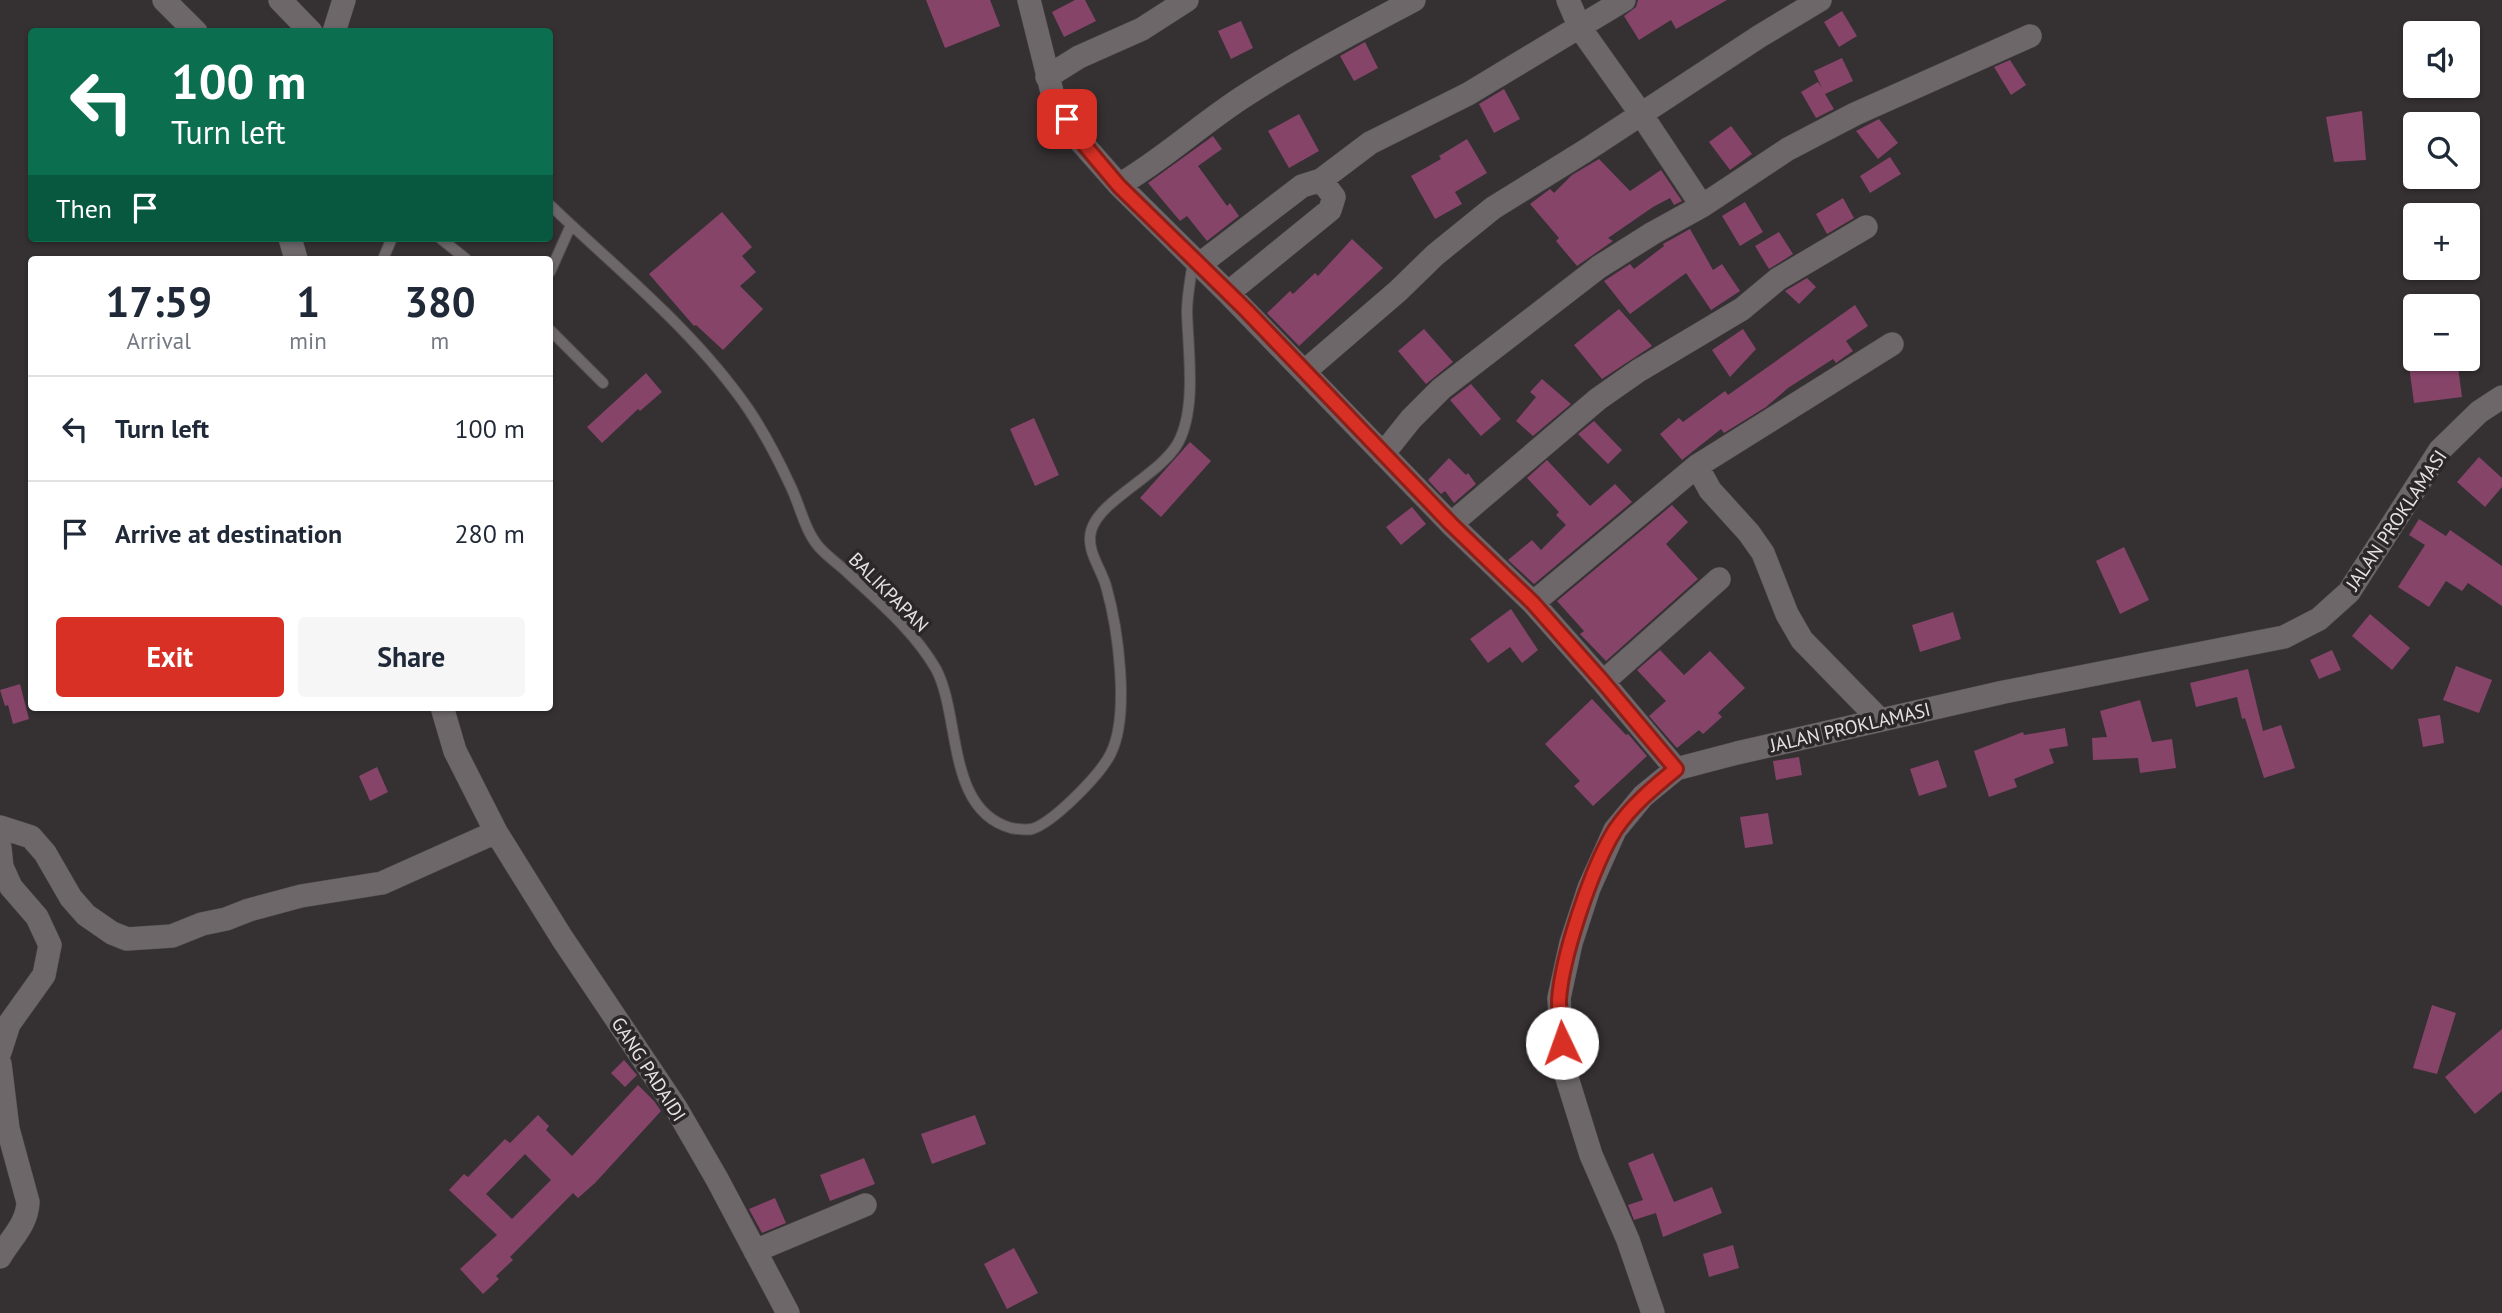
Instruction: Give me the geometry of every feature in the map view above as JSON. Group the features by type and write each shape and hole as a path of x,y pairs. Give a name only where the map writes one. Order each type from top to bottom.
{"street":[{"path":"163,0 192,28"},
{"path":"279,0 307,28"},
{"path":"335,28 344,0"},
{"path":"1029,0 1053,96 1082,142 1119,186 1197,261 1451,524 1533,603 1676,769"},
{"path":"1047,77 1079,57 1142,29 1187,0"},
{"path":"1119,186 1244,96 1324,48 1414,0"},
{"path":"1568,0 1580,28 1702,206"},
{"path":"1197,261 1302,186 1321,180 1370,143 1468,94 1625,0"},
{"path":"1305,371 1398,291 1435,255 1493,208 1820,0"},
{"path":"1382,454 1441,389 1599,267 1702,206 1788,149 1855,114 2030,36"},
{"path":"1228,293 1330,210 1334,197 1321,180"},
{"path":"1451,524 1598,399 1638,371 1742,309 1778,279 1866,227"},
{"path":"1533,603 1697,466 1892,344"},
{"name":"JALAN PROKLAMASI","path":"1653,1313 1628,1240 1591,1155 1563,1065 1559,998 1571,943 1589,888 1615,831 1643,796 1676,769 1737,753 2004,692 2284,637 2319,619 2349,592 2440,450 2479,412 2502,397"},
{"path":"1697,466 1710,490 1763,552 1787,614 1802,640 1881,720"},
{"path":"1603,682 1719,579"},
{"name":"GANG PADAIDI","path":"443,711 455,751 496,832 562,938 676,1108 788,1313"},
{"path":"0,827 31,837 45,853 71,898 86,915 112,933 127,939 173,936 249,910 301,896 382,883 496,832"},
{"path":"0,848 2,867 11,887 37,917 50,945 44,975 9,1024 0,1052"},
{"path":"0,1064 8,1129 28,1202 22,1227 0,1256"},
{"path":"755,1251 865,1205"}],"lane":[{"name":"BALIKPAPAN","path":"553,208 668,316 728,379 760,425 818,545 906,629 937,671 968,792 986,814 1010,828 1031,829 1059,814 1111,754 1119,725 1120,676 1115,627 1108,594 1090,544 1091,530 1098,516 1111,503 1152,472 1177,444 1185,423 1189,386 1187,307 1197,261"},
{"path":"553,265 571,225"},
{"path":"445,242 462,256"},
{"path":"553,333 603,383"}],"building":[{"path":"926,0 990,0 1000,26 945,48"},
{"path":"1075,0 1085,0 1096,21 1064,37 1052,12"},
{"path":"1638,0 1727,0 1676,29 1671,20 1639,40 1624,16 1636,7"},
{"path":"1842,11 1857,36 1839,47 1824,22"},
{"path":"1241,21 1253,48 1231,59 1218,31"},
{"path":"1365,42 1378,68 1354,81 1340,56"},
{"path":"1842,58 1853,81 1825,94 1834,109 1816,118 1801,92 1818,82 1822,88 1814,71"},
{"path":"2010,60 2026,85 2011,95 1994,67"},
{"path":"1504,89 1520,119 1494,133 1479,104"},
{"path":"2362,111 2366,160 2334,162 2326,117"},
{"path":"1299,114 1319,151 1289,168 1268,131"},
{"path":"1879,119 1898,143 1878,159 1856,131"},
{"path":"1731,126 1752,154 1730,170 1709,142"},
{"path":"1213,136 1222,149 1198,166 1227,206 1230,203 1239,216 1207,241 1187,216 1180,221 1148,183"},
{"path":"1467,139 1487,173 1455,192 1462,204 1435,219 1411,176 1441,159 1439,156"},
{"path":"1890,157 1901,174 1870,193 1860,176"},
{"path":"1599,159 1630,191 1661,170 1682,201 1674,205 1670,198 1653,207 1608,238 1613,241 1577,266 1556,241 1559,238 1530,204 1550,189 1554,193 1572,175"},
{"path":"1843,198 1854,218 1827,234 1816,214"},
{"path":"1745,202 1763,232 1740,246 1722,216"},
{"path":"722,212 752,247 742,256 756,272 740,286 763,309 723,350 694,326 649,274"},
{"path":"1690,229 1713,270 1722,264 1740,291 1711,310 1686,273 1630,314 1604,281 1630,264 1634,269 1664,246 1663,244"},
{"path":"1779,232 1793,254 1769,269 1755,246"},
{"path":"1352,239 1383,268 1299,346 1267,313 1290,291 1293,294 1315,273 1318,276"},
{"path":"1807,278 1816,287 1799,304 1785,291"},
{"path":"1855,305 1868,326 1846,341 1853,351 1836,363 1833,359 1724,433 1721,429 1682,460 1660,434 1679,418 1683,422 1725,391 1728,395"},
{"path":"1619,309 1652,346 1602,379 1574,345"},
{"path":"1424,329 1453,362 1426,384 1398,351"},
{"path":"1743,329 1756,349 1730,377 1712,350"},
{"path":"2410,371 2459,371 2462,397 2414,403"},
{"path":"646,373 662,392 640,411 638,409 602,443 587,427"},
{"path":"1542,379 1571,404 1533,436 1516,421 1536,397 1530,392"},
{"path":"1471,384 1501,419 1481,436 1450,400"},
{"path":"1034,418 1059,475 1035,486 1010,429"},
{"path":"1594,421 1622,450 1608,464 1578,434"},
{"path":"1190,442 1211,461 1161,517 1140,498"},
{"path":"2479,457 2502,478 2502,487 2485,507 2457,482"},
{"path":"1449,458 1466,475 1468,473 1476,484 1454,503 1445,491 1441,494 1428,480"},
{"path":"1547,460 1590,506 1615,484 1632,502 1534,584 1508,560 1532,540 1541,550 1566,525 1556,515 1559,512 1527,478"},
{"path":"1672,505 1688,522 1666,544 1698,579 1606,661 1580,634 1584,631 1557,601"},
{"path":"1412,507 1426,524 1401,545 1386,527"},
{"path":"2419,519 2446,536 2450,530 2502,566 2502,606 2468,583 2462,591 2446,581 2429,607 2398,587 2425,545 2409,535"},
{"path":"2124,547 2149,600 2120,614 2096,561"},
{"path":"1511,609 1538,650 1522,663 1510,647 1488,663 1470,639"},
{"path":"1953,612 1961,639 1920,652 1912,625"},
{"path":"2370,614 2410,648 2392,670 2352,636"},
{"path":"1660,650 1684,675 1710,651 1745,688 1718,713 1722,717 1703,734 1699,730 1677,748 1649,716 1666,701 1637,670"},
{"path":"2332,650 2341,670 2319,679 2310,660"},
{"path":"2456,666 2492,680 2479,713 2443,700"},
{"path":"2248,669 2263,731 2281,725 2295,768 2264,778 2245,718 2242,719 2237,697 2196,707 2190,683"},
{"path":"20,684 29,719 13,724 8,705 5,706 0,690"},
{"path":"1592,699 1647,756 1593,806 1574,786 1580,781 1545,744"},
{"path":"2140,700 2152,742 2172,739 2176,768 2140,773 2138,758 2093,760 2092,738 2107,737 2100,711"},
{"path":"2440,715 2444,743 2423,747 2418,719"},
{"path":"2065,728 2068,746 2049,749 2054,763 2014,779 2017,787 1989,797 1974,751 2023,732 2024,735"},
{"path":"1799,757 1802,775 1776,780 1773,761"},
{"path":"1938,760 1947,787 1919,796 1910,769"},
{"path":"377,767 388,792 370,801 359,776"},
{"path":"1768,813 1773,844 1745,848 1740,817"},
{"path":"2432,1005 2456,1013 2437,1074 2413,1068"},
{"path":"2502,1029 2502,1091 2475,1114 2445,1077"},
{"path":"624,1060 637,1075 625,1087 611,1073"},
{"path":"638,1085 661,1111 595,1183 578,1198 573,1193 510,1257 513,1260 496,1276 499,1279 483,1294 460,1269 497,1235 449,1190 464,1174 468,1177 505,1139 510,1143 538,1115 549,1126 546,1130 572,1156","holes":["525,1154 551,1180 512,1219 486,1194"]},
{"path":"975,1115 986,1144 932,1164 921,1134"},
{"path":"1653,1153 1674,1202 1712,1187 1722,1213 1663,1237 1656,1213 1634,1220 1628,1205 1643,1200 1628,1163"},
{"path":"864,1158 875,1184 830,1201 820,1175"},
{"path":"775,1198 786,1223 762,1233 749,1209"},
{"path":"1733,1245 1739,1268 1709,1277 1703,1254"},
{"path":"1014,1248 1038,1293 1007,1309 984,1264"}],"route":[{"path":"1067,119 1082,142 1119,186 1245,309 1382,454 1533,603 1676,769 1643,796 1615,831 1589,888 1571,943 1559,998 1562,1043"}]}
